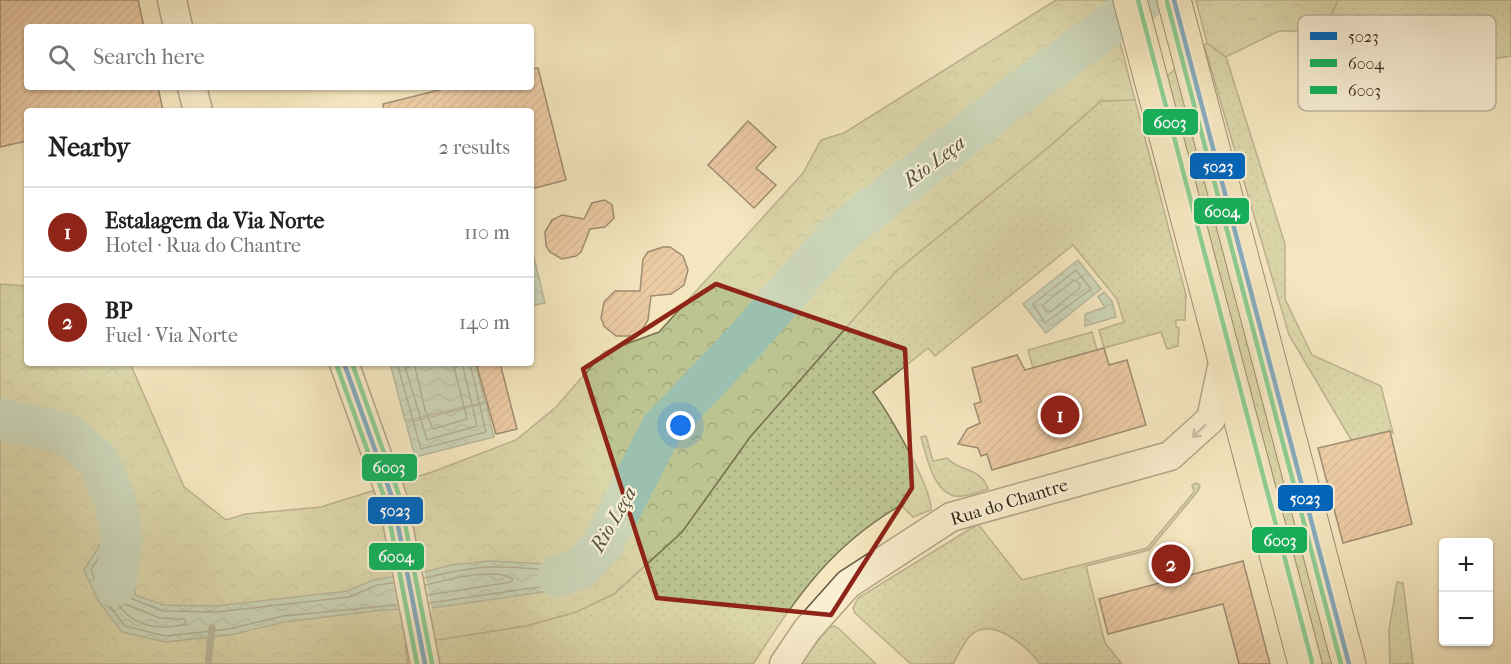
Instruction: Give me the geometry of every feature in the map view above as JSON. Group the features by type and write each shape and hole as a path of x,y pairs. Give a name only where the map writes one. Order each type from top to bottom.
{"highway":[{"path":"1130,0 1305,664"},
{"path":"1174,0 1349,664"}],"street":[{"path":"172,0 177,24"},
{"path":"193,90 197,108"},
{"name":"Rua do Chantre","path":"784,664 807,630 848,584 951,517 1170,456 1211,419 1224,358"},
{"path":"345,366 393,500 423,653"}],"highlighted area":[{"path":"716,284 905,349 912,488 831,615 657,598 583,369"}],"green space":[{"path":"1056,0 1109,0 1135,100 1101,101 1050,146 895,272 750,437 682,532 614,594 576,612 526,626 405,645 408,664 0,664 0,284 24,286 24,366 131,366 184,487 226,520 245,514 321,507 432,472 516,440 556,407 604,352 659,332 803,173 821,140 844,133"},
{"path":"1196,0 1338,0 1331,15 1298,15 1298,31 1279,31 1226,57 1207,43"},
{"path":"1338,0 1511,0 1511,56 1496,58 1496,15 1331,15"},
{"path":"1207,43 1226,57 1285,244 1285,299 1312,355 1381,386 1393,433 1390,431 1353,443 1289,335 1204,45"},
{"path":"1176,68 1333,664 1322,664 1167,76"},
{"path":"1135,100 1186,295 1185,320 1176,320 1176,327 1179,328 1178,346 1167,349 1161,332 1104,348 1099,330 1124,322 1117,299 1073,245 935,356 928,348 873,392 889,416 917,468 931,510 913,517 901,505 854,538 816,575 753,664 437,664 433,639 526,626 576,612 614,594 682,532 750,437 895,272 1050,146 1101,101"},
{"path":"1092,332 1097,350 1033,368 1028,350"},
{"path":"926,436 933,461 947,458 957,466 975,473 985,482 988,489 955,496 941,488 928,463 921,437"},
{"path":"1197,483 1200,486 1198,491 1149,550 1086,566 1105,643 1122,664 1040,664 1018,642 999,631 989,629 979,630 970,636 953,664 911,664 855,613 853,608 858,598 978,524 1022,580 1147,548 1194,492 1192,485"},
{"path":"1397,582 1403,583 1413,664 1390,664 1389,630"},
{"path":"834,626 876,664 799,664 827,629"}],"water":[{"path":"534,257 545,303 534,305"},
{"path":"1078,260 1101,289 1046,333 1023,304"},
{"path":"1104,292 1112,301 1116,317 1085,326 1085,314 1105,307 1098,297"},
{"path":"391,366 476,366 485,402 405,421"},
{"path":"486,403 494,437 415,457 406,423"},
{"path":"131,525 137,555 135,595 164,605 216,606 348,591 375,579 417,574 451,565 490,561 547,564 568,562 592,526 610,553 578,587 432,608 383,610 284,622 230,635 165,642 122,632 99,602 84,570 109,531"}],"pier":[{"path":"424,569 432,611 399,614 391,574"}],"building":[{"path":"0,0 138,0 143,24 24,24 24,90 159,90 162,108 24,108 24,142 0,147"},
{"path":"538,68 566,180 534,188 534,108 384,108 383,104 439,90 534,90 534,69"},
{"path":"748,121 776,147 756,168 776,185 754,208 708,165"},
{"path":"605,200 612,205 614,218 605,227 590,229 581,252 576,256 562,259 550,252 546,246 545,232 552,220 562,215 584,219 592,203"},
{"path":"670,247 683,256 688,270 684,285 671,294 651,296 648,320 640,333 633,336 616,336 604,326 601,318 604,302 615,291 640,291 643,259 648,252"},
{"path":"1104,348 1109,365 1127,360 1146,425 992,470 987,454 981,456 978,448 958,444 967,429 980,423 974,404 981,402 972,368 1017,355 1025,370"},
{"path":"477,366 501,366 517,429 496,434"},
{"path":"1390,431 1412,524 1343,543 1318,448"},
{"path":"1243,561 1270,664 1239,664 1223,604 1108,634 1099,599"}],"waterway":[{"name":"Rio Leça","path":"558,576 581,568 602,545 662,428 745,341 837,236 1028,86 1144,0"},
{"name":"Rio Leça","path":"0,419 65,433 98,460 116,502 122,540 115,585"},
{"path":"208,664 212,628"}],"transit line":[{"name":"6003","path":"1138,0 1312,662"},
{"name":"5023","path":"1174,0 1349,664"},
{"name":"6004","path":"1167,2 1341,664"},
{"name":"6004","path":"337,366 386,502 417,664"},
{"name":"5023","path":"345,366 393,500 425,664"},
{"name":"6003","path":"353,366 400,498 432,663"}],"place":[{"name":"Estalagem da Via Norte","path":"1060,415"},
{"name":"BP","path":"1171,564"}]}
